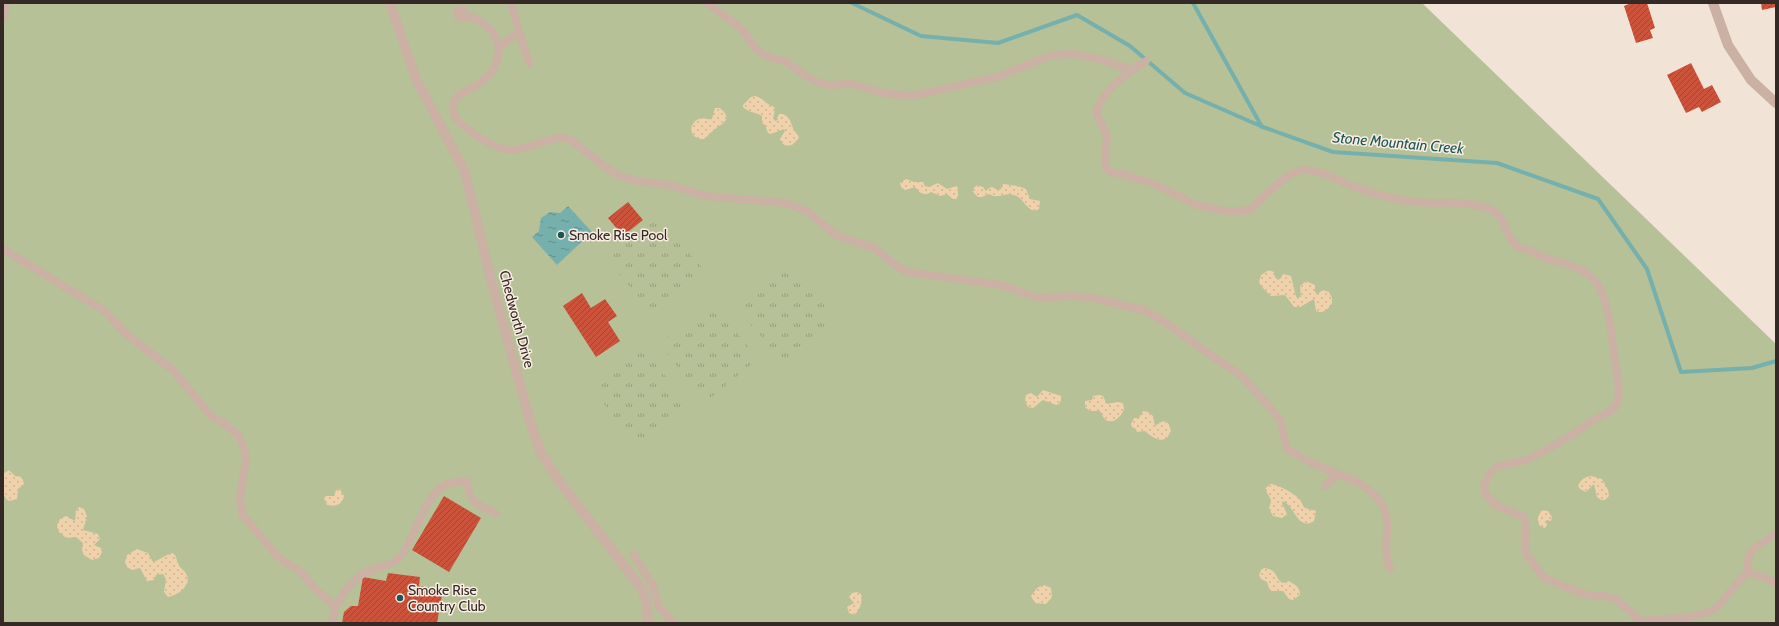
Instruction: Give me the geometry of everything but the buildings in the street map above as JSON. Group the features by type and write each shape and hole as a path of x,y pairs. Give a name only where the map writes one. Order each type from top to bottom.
{"street":[{"name":"Chedworth Drive","path":"390,3 416,79 465,172 496,299 531,424 542,453 559,482 642,589 647,603 648,623"},
{"path":"1713,3 1728,45 1751,80 1776,103"}],"lane":[{"path":"3,17 7,3"},
{"path":"511,3 529,63"},
{"path":"707,3 741,28 760,53 785,61 806,76 817,82 828,85 851,84 884,93 912,96 997,77 1052,56 1073,54 1100,59 1131,70"},
{"path":"462,12 459,12 460,15 465,15 465,11 459,9 457,12 458,16 463,18 468,16 473,17 492,31 499,53 496,64 491,73 479,84 458,96 454,102 453,110 457,120 475,135 502,149 517,150 560,137 571,140 608,169 631,179 670,185 705,196 772,201 798,207 808,212 836,235 874,248 898,267 907,272 1001,285 1038,298 1072,296 1094,298 1146,311 1163,321 1243,377 1280,419 1287,449 1312,463 1356,482 1371,491 1385,509 1387,524 1386,559 1390,569"},
{"path":"498,46 506,42 519,31"},
{"path":"1146,62 1131,70 1104,95 1096,112 1107,136 1105,166 1110,172 1157,185 1197,205 1224,210 1242,211 1251,209 1293,172 1303,170 1328,176 1363,190 1410,201 1447,202 1484,207 1499,215 1507,233 1517,246 1547,258 1576,267 1588,274 1596,282 1602,291 1605,304 1618,379 1618,401 1614,409 1526,460 1496,467 1486,478 1484,485 1485,492 1497,506 1524,517 1526,526 1525,547 1527,554 1544,578 1581,593 1617,600 1638,622 1688,617 1710,612 1718,606 1747,572 1748,555 1776,534"},
{"path":"3,249 106,312 126,334 173,370 211,416 238,434 245,450 246,460 240,497 242,514 278,557 301,572 316,590 332,604 335,611 332,623"},
{"path":"1325,486 1338,474"},
{"path":"332,604 338,603 356,578 369,570 385,566 399,558 408,545 433,496 442,486 452,482 467,481 469,496 474,502 495,513"},
{"path":"634,555 653,586 659,607 674,623"},
{"path":"1747,572 1763,577 1776,584"}],"green space":[{"name":"Smoke Rise Country Club","path":"3,3 1422,3 1776,344 1776,623 3,623"},
{"path":"652,221 659,221 701,266 702,277 663,312 652,312 610,264 611,256"},
{"path":"781,264 790,265 829,311 829,322 787,357 779,357 738,310 738,299"},
{"path":"707,304 715,306 754,354 753,363 712,397 702,397 662,348 663,340"},
{"path":"639,351 646,352 685,400 683,410 641,441 634,441 595,393 596,386"}],"sand":[{"path":"755,96 774,107 775,110 773,118 775,121 778,120 777,118 779,114 783,114 789,119 799,138 792,145 786,146 780,139 785,131 784,129 771,134 768,133 765,125 762,123 762,116 743,107 743,105 751,97"},
{"path":"715,108 720,108 724,112 726,116 725,121 704,139 695,137 691,130 694,123 702,118 712,119"},
{"path":"906,179 914,182 923,182 925,186 929,187 938,183 947,189 956,186 958,188 958,196 956,199 953,199 947,194 940,196 931,192 924,194 920,193 915,187 905,190 901,187 900,183"},
{"path":"1003,184 1018,186 1026,189 1030,199 1040,201 1039,209 1034,211 1031,210 1020,198 1014,195 1007,194 992,196 989,194 978,197 973,192 973,189 977,185 983,187 986,191 992,187 998,190 1001,189"},
{"path":"1269,270 1274,272 1275,277 1278,280 1283,274 1291,276 1296,297 1301,297 1300,286 1306,281 1315,285 1315,292 1317,294 1323,290 1329,292 1332,298 1332,303 1326,310 1319,312 1316,311 1314,299 1300,307 1294,307 1285,295 1271,296 1259,282 1261,275"},
{"path":"1043,390 1061,396 1059,404 1056,405 1043,400 1033,408 1028,407 1025,401 1026,395 1031,393 1037,397"},
{"path":"1093,396 1103,396 1107,404 1117,402 1123,403 1124,409 1114,421 1106,420 1100,411 1090,411 1085,407 1085,401 1092,400"},
{"path":"1143,411 1148,412 1153,416 1155,426 1164,421 1168,424 1171,431 1167,438 1161,440 1152,437 1145,431 1137,432 1136,429 1132,427 1131,424 1134,418 1139,418"},
{"path":"9,470 15,476 22,477 24,484 18,489 17,499 9,501 4,496 3,492 3,474"},
{"path":"1591,476 1602,479 1608,490 1609,496 1605,500 1601,500 1597,497 1594,484 1586,492 1578,486 1583,479"},
{"path":"1270,484 1282,487 1291,492 1301,501 1305,508 1316,511 1314,521 1304,523 1300,521 1287,503 1283,501 1282,503 1287,514 1282,518 1273,516 1269,509 1271,500 1265,489"},
{"path":"339,489 344,496 342,501 333,506 327,505 324,498 326,496 334,496 336,490"},
{"path":"79,507 84,509 87,516 83,530 98,534 100,539 94,545 101,548 102,552 99,558 92,560 84,555 82,550 83,543 76,537 66,538 58,531 57,525 60,519 66,516 75,521 76,511"},
{"path":"1542,510 1548,511 1552,517 1551,521 1546,520 1547,525 1545,528 1540,526 1538,522"},
{"path":"137,549 148,553 153,562 172,553 175,555 179,566 185,571 187,576 188,581 184,588 177,594 168,597 164,592 166,579 163,574 156,575 154,580 147,581 140,568 132,570 127,567 125,562 127,555"},
{"path":"1264,568 1273,571 1281,582 1284,583 1289,581 1295,585 1299,590 1300,595 1293,600 1289,599 1283,591 1270,591 1267,582 1261,579 1259,575 1261,570"},
{"path":"1044,585 1051,588 1052,597 1046,604 1035,603 1031,596 1037,588"},
{"path":"857,592 862,596 858,611 854,615 849,613 847,607 854,603 849,597 852,593"}],"water":[{"name":"Smoke Rise Pool","path":"568,206 592,232 557,265 532,237 539,231 541,218 550,212 560,213"}],"waterway":[{"name":"Stone Mountain Creek","path":"852,3 921,36 998,43 1077,15 1130,46 1185,93 1263,127 1333,152 1497,163 1598,199 1647,269 1681,372 1752,368 1776,361"},
{"path":"1193,3 1262,127"}],"place":[{"name":"Smoke Rise Pool","path":"561,235"},
{"name":"Smoke Rise Country Club","path":"400,598"}]}
